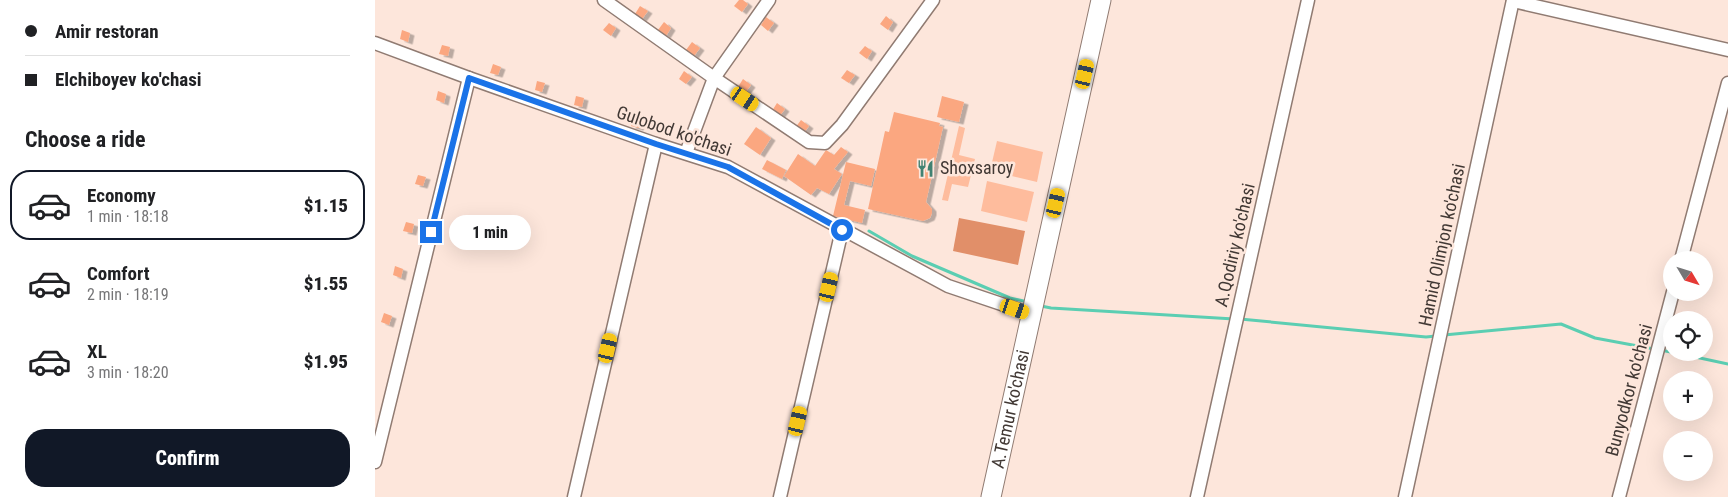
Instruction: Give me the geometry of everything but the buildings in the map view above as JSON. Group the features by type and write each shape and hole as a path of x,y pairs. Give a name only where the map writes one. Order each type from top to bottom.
{"main road":[{"name":"A.Temur ko'chasi","path":"991,497 1101,0"}],"street":[{"path":"686,153 714,78 769,0"},
{"path":"607,1 714,78 809,142 825,143 842,125 933,0"},
{"name":"A.Qodiriy ko'chasi","path":"1197,497 1308,0"},
{"path":"1513,0 1728,50"},
{"name":"Hamid Olimjon ko'chasi","path":"1405,497 1513,0"},
{"name":"Gulobod ko'chasi","path":"375,43 656,144 728,167 948,286 1031,314"},
{"path":"375,462 469,78"},
{"path":"1683,251 1728,83"},
{"path":"573,497 656,144"},
{"path":"780,497 842,230"},
{"name":"Bunyodkor ko'chasi","path":"1619,497 1671,301"}],"shaded area":[{"path":"959,126 965,128 959,155 975,159 968,187 952,184 948,201 942,200"},
{"path":"997,141 1043,152 1037,182 990,171"},
{"path":"987,181 1034,192 1027,222 981,211"},
{"path":"959,218 1025,231 1018,265 953,251"}],"waterway":[{"path":"869,231 912,256 1010,298 1028,302"},
{"path":"1041,306 1234,319"},
{"path":"1240,319 1426,337 1436,336"},
{"path":"1444,335 1561,324 1595,338 1654,349"},
{"path":"1713,361 1728,364"}],"place":[{"name":"Shoxsaroy","path":"926,168"}],"route":[{"path":"431,232 469,78 656,144 728,167 842,230"}]}
